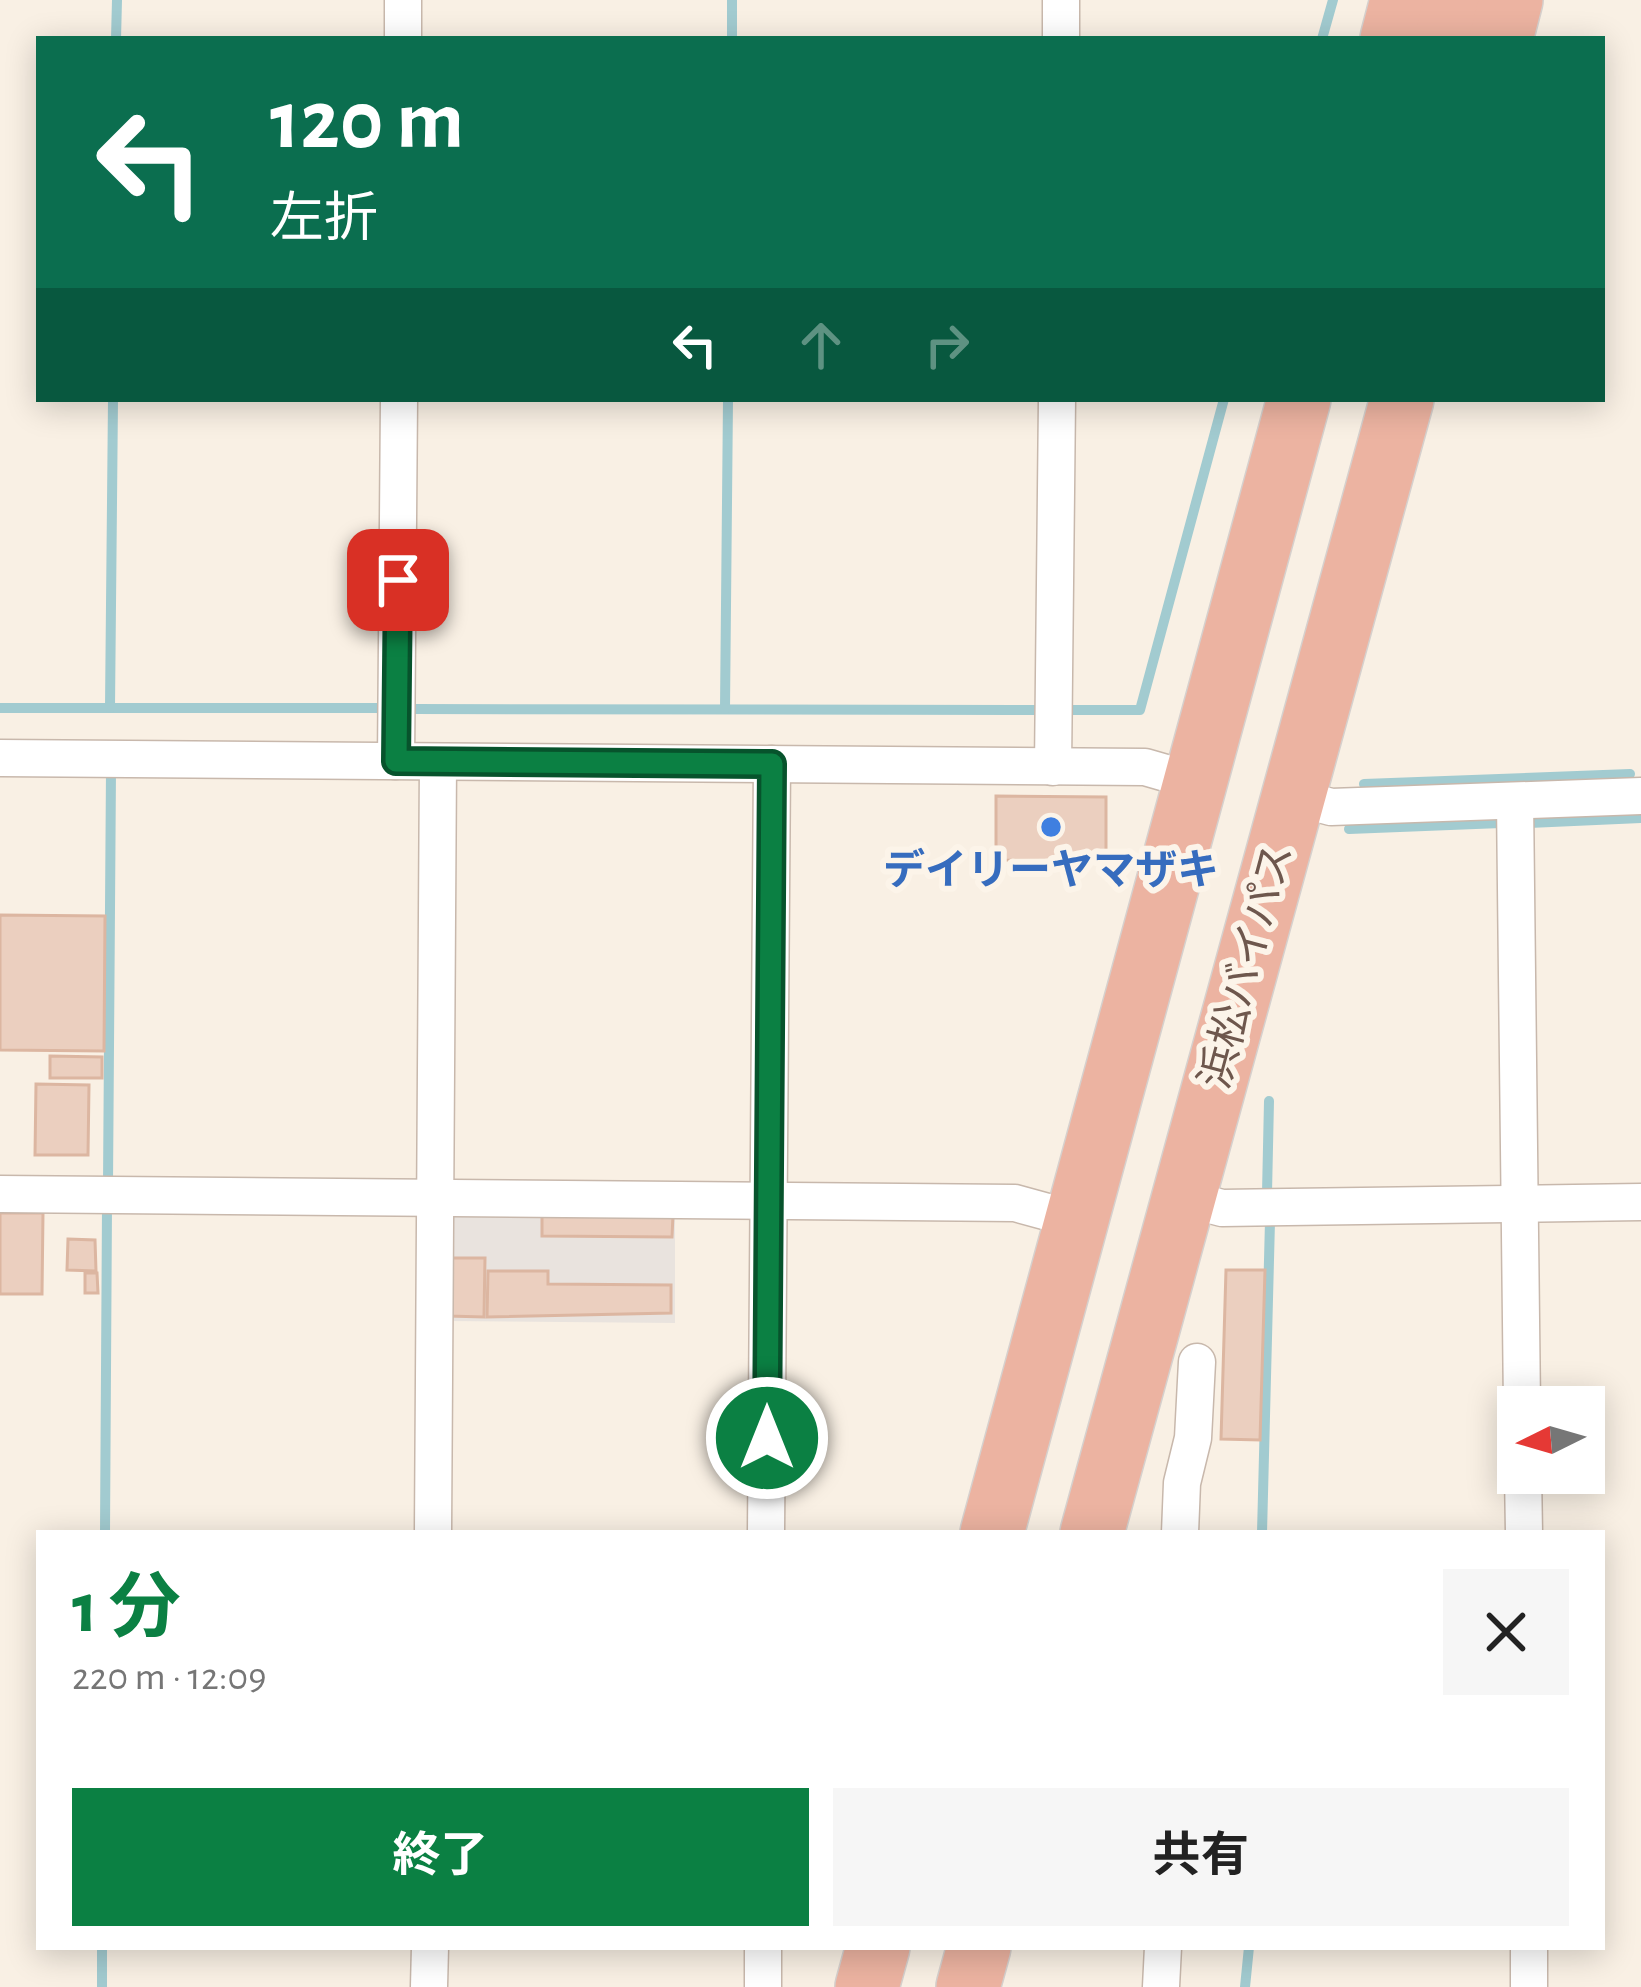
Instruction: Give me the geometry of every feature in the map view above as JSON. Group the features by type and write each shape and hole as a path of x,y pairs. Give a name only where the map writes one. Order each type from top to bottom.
{"highway":[{"path":"1393,36 1402,0"},
{"path":"1447,36 1456,0"},
{"path":"1502,36 1511,0"},
{"path":"993,1530 1298,402"},
{"path":"1270,518 1324,402"},
{"name":"浜松バイパス","path":"1093,1530 1401,402"},
{"path":"867,1987 877,1950"},
{"path":"968,1987 978,1950"}],"street":[{"path":"403,0 403,36"},
{"path":"1060,36 1061,0"},
{"path":"396,761 399,402"},
{"path":"1053,767 1057,402"},
{"path":"0,758 1144,767 1197,782"},
{"path":"433,1530 438,762"},
{"path":"766,1530 772,764"},
{"path":"1294,797 1331,807 1641,796"},
{"path":"1515,801 1522,1386"},
{"path":"0,1195 1015,1203 1078,1220"},
{"path":"1184,1198 1222,1208 1641,1202"},
{"path":"1180,1530 1197,1363"},
{"path":"1523,1494 1524,1530"},
{"path":"429,1987 430,1950"},
{"path":"763,1950 763,1987"},
{"path":"1161,1987 1162,1950"},
{"path":"1529,1950 1529,1987"}],"shaded area":[{"path":"454,1209 675,1211 675,1323 445,1321 446,1218"}],"building":[{"name":"デイリーヤマザキ","path":"996,796 1106,797 1106,858 996,860"},
{"path":"0,915 105,916 104,1051 0,1050"},
{"path":"50,1056 102,1057 102,1078 50,1078"},
{"path":"36,1084 89,1085 88,1155 35,1155"},
{"path":"0,1213 43,1213 42,1294 0,1294"},
{"path":"542,1214 673,1215 672,1237 542,1236"},
{"path":"68,1239 95,1240 96,1271 67,1270"},
{"path":"449,1258 485,1258 484,1317 448,1316"},
{"path":"1226,1270 1265,1270 1260,1440 1221,1439"},
{"path":"488,1271 548,1271 548,1284 671,1285 671,1313 487,1317"},
{"path":"85,1273 97,1273 98,1293 85,1293"}],"waterway":[{"path":"116,36 117,0"},
{"path":"732,0 732,36"},
{"path":"1323,36 1333,0"},
{"path":"110,708 113,402"},
{"path":"725,709 728,402"},
{"path":"1071,710 1140,710 1223,402"},
{"path":"0,708 380,708"},
{"path":"413,709 1037,710"},
{"path":"108,1184 111,770"},
{"path":"1364,784 1630,774"},
{"path":"1529,823 1641,818"},
{"path":"1349,829 1501,823"},
{"path":"1267,1193 1269,1101"},
{"path":"105,1530 107,1207"},
{"path":"1262,1530 1270,1221"},
{"path":"102,1950 102,1987"},
{"path":"1245,1987 1249,1950"}],"place":[{"name":"デイリーヤマザキ","path":"1051,827"}],"route":[{"path":"398,580 396,761 772,764 767,1438"}]}
